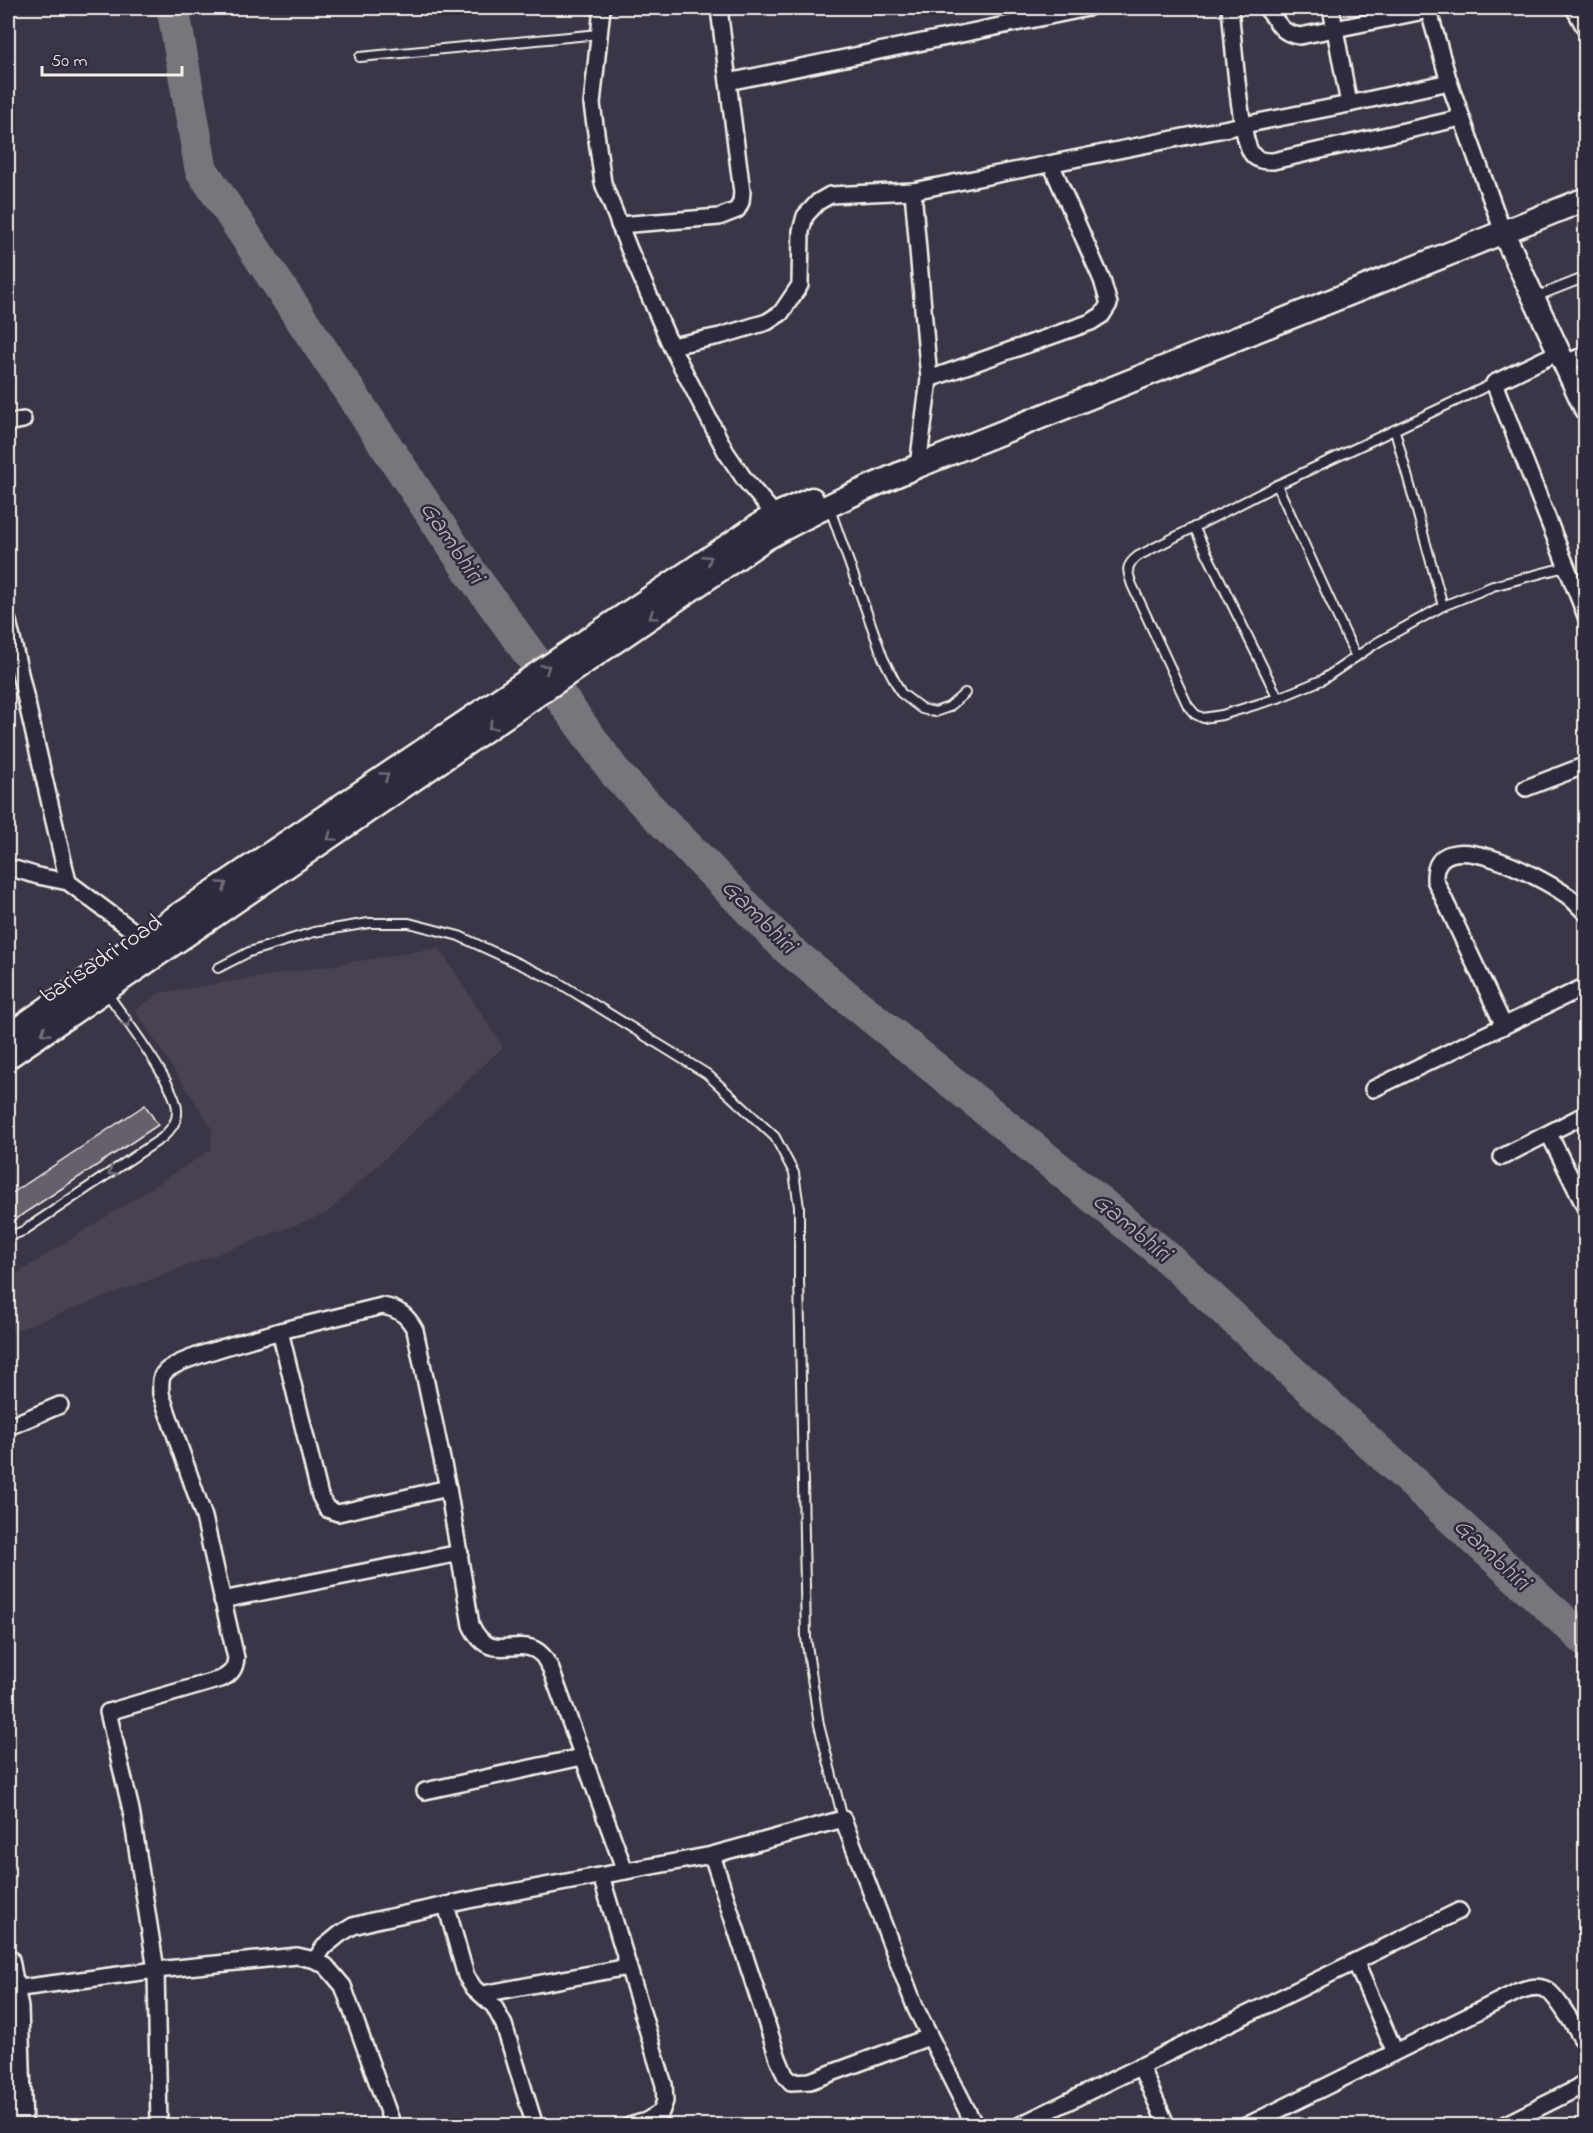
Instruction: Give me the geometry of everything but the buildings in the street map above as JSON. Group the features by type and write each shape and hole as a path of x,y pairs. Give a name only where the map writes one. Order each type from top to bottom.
{"main road":[{"name":"barisadri road","path":"8,1036 197,928 765,539 837,501 918,466 1586,199"},
{"path":"1503,232 1586,410"},
{"name":"barisadri road","path":"8,1058 100,983 144,939 174,918 775,515 823,495 832,494 837,501"},
{"path":"8,1960 17,2008 21,2126"}],"street":[{"path":"604,8 592,104 603,183 671,346 726,452 744,480 775,515"},
{"path":"619,225 719,217 737,210 741,202 742,192 719,8"},
{"path":"728,82 1070,9 1088,8"},
{"path":"1230,8 1243,124 1253,157 1262,161 1273,160 1461,118"},
{"path":"1266,8 1281,29 1300,36 1429,9 1449,82 1503,232"},
{"path":"1331,8 1349,104"},
{"path":"1574,8 1586,30"},
{"path":"671,346 720,336 767,322 781,313 800,285 801,231 805,216 818,202 831,195 913,191 1449,82"},
{"path":"929,379 1092,322 1102,315 1109,304 1102,280 1051,164"},
{"path":"913,191 929,379 918,466"},
{"path":"1586,355 1562,358 1494,383 1586,616"},
{"path":"8,621 68,882"},
{"path":"1526,788 1586,765"},
{"path":"1504,1026 1435,880 1435,869 1442,858 1453,853 1466,852 1519,868 1568,895 1586,913"},
{"path":"8,867 68,882 144,939"},
{"path":"1373,1089 1586,986"},
{"path":"1502,1157 1586,1114"},
{"path":"1549,1134 1586,1209"},
{"path":"159,2126 156,1970 130,1810 108,1712 229,1675 235,1666 236,1658 204,1517 161,1394 160,1383 163,1374 171,1366 280,1331 382,1306 396,1309 408,1318 415,1330 448,1488 471,1625 476,1635 485,1644 499,1648 521,1646 531,1648 541,1654 550,1667 625,1871"},
{"path":"280,1331 320,1496 327,1509 338,1513 448,1488"},
{"path":"8,1426 60,1405"},
{"path":"222,1600 460,1553"},
{"path":"425,1791 582,1757"},
{"path":"315,1960 329,1941 353,1926 446,1905 712,1856 843,1819 916,2009 975,2126"},
{"path":"712,1856 778,2058 785,2075 791,2082 810,2081 929,2037"},
{"path":"601,1876 664,2085 665,2101 661,2112 646,2121 629,2126"},
{"path":"446,1905 466,1976 474,1988 494,2006 504,2025 535,2126"},
{"path":"1018,2126 1459,1911"},
{"path":"13,1989 156,1970 297,1956 315,1960 326,1966 344,1986 393,2126"},
{"path":"1355,1961 1395,2052"},
{"path":"483,1994 628,1966"},
{"path":"1246,2126 1519,1991 1530,1988 1539,1987 1554,1997 1586,2045"},
{"path":"1140,2066 1167,2126"},
{"path":"1502,2126 1586,2082"}],"lane":[{"path":"360,57 599,34"},
{"path":"1534,298 1586,277"},
{"path":"1494,383 1277,485 1138,556 1130,562 1128,569 1132,585 1188,706 1195,714 1212,717 1278,698 1322,680 1378,642 1443,606 1493,586 1565,567"},
{"path":"1395,431 1443,606"},
{"path":"1277,485 1356,657"},
{"path":"837,501 883,658 901,693 922,709 935,712 949,707 965,693"},
{"path":"1194,527 1278,698"},
{"path":"218,968 249,952 314,932 369,923 410,923 459,936 556,981 707,1074 776,1137 794,1173 799,1207 806,1638 819,1725 843,1819"},
{"path":"8,1237 23,1231 143,1152 174,1126 177,1110 171,1090 100,983"}],"shaded area":[{"path":"439,948 503,1047 327,1213 8,1333 8,1278 211,1150 212,1128 135,1010 160,993"}],"waterway":[{"name":"Gambhiri","path":"173,8 201,169 471,573 617,775 788,949 1161,1252 1586,1641"}]}
